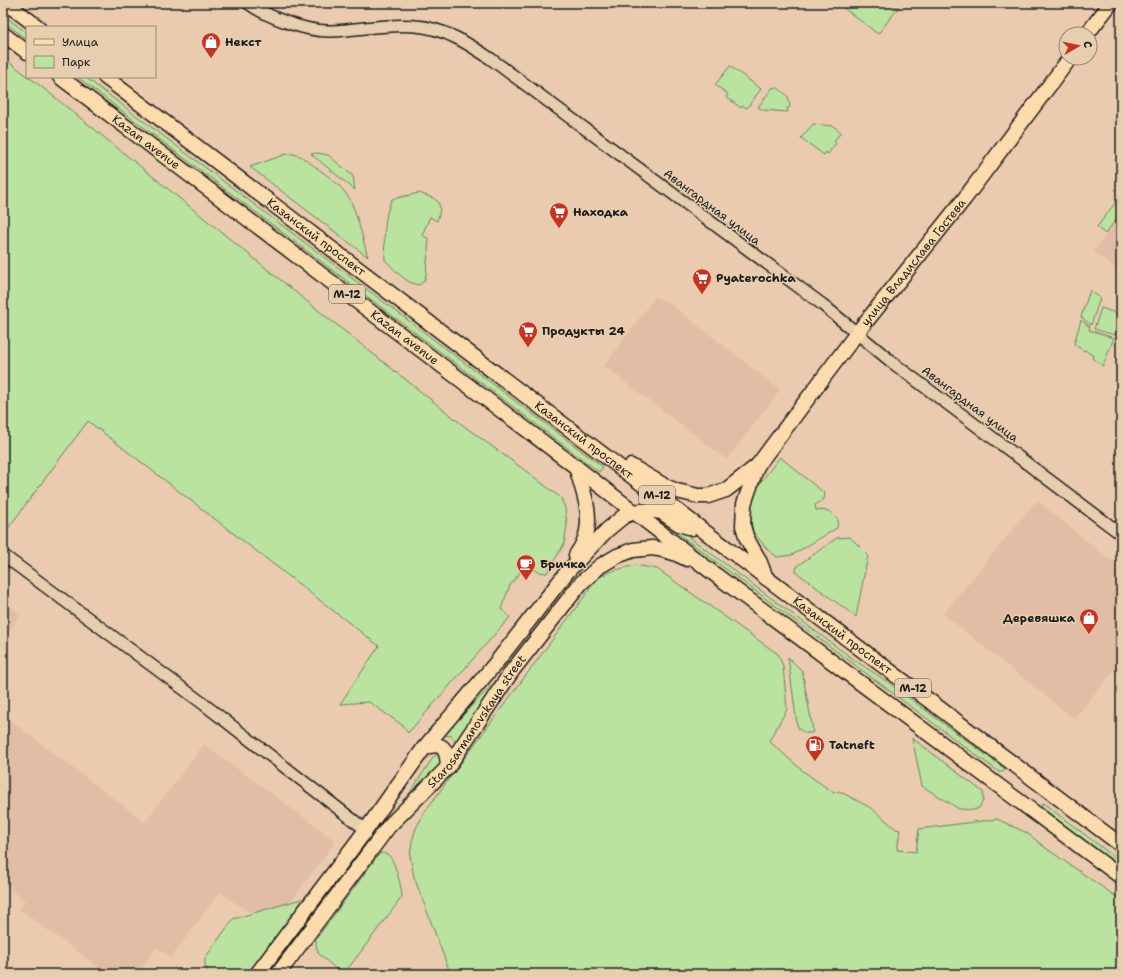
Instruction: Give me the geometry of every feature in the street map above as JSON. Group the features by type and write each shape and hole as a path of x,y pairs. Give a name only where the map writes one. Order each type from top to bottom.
{"main road":[{"path":"6,3 37,26"},
{"path":"1093,26 1110,3"},
{"path":"3,34 26,51"},
{"name":"улица Владислава Гостева","path":"604,454 626,464 665,486 677,491 698,496 708,496 726,490 757,466 857,333 965,198 1064,66"},
{"name":"Kazan avenue","path":"61,78 634,512"},
{"name":"Казанский проспект","path":"106,78 1121,845"},
{"name":"улица Владислава Гостева","path":"757,466 744,504 744,526 747,539 759,560 766,578"},
{"path":"567,572 584,541 588,521 586,499 576,467"},
{"path":"567,572 611,526 624,516 634,512 642,510 656,510 679,524 704,531"},
{"name":"М-12","path":"634,512 713,573 1121,877"},
{"name":"Starosarmanovskaya street","path":"278,974 389,826 448,767 512,671 580,584 600,566 617,556 633,550 652,548 674,552 713,573"},
{"name":"Starosarmanovskaya street","path":"257,974 366,830 424,748 495,664 567,572"},
{"path":"424,748 433,745 443,747 446,751 448,767"}],"street":[{"name":"Авангардная улица","path":"248,3 257,10 298,26 329,31 398,25 417,26 434,29 465,42 491,58 823,305 889,359 1121,534"},
{"path":"3,555 200,702 366,830"}],"shaded area":[{"path":"1121,215 1121,272 1093,252"},
{"path":"655,297 671,304 780,390 727,460 604,366"},
{"path":"1037,500 1121,569 1121,662 1074,719 943,614"},
{"path":"3,601 21,615 3,638"},
{"path":"3,715 145,822 204,744 336,841 285,909 256,917 220,892 171,958 157,947 137,974 108,974 19,909 25,901 3,883"}],"green space":[{"path":"837,3 872,3 899,7 878,34"},
{"path":"3,15 26,32 26,39 3,21"},
{"path":"3,57 26,75 26,78 30,78 52,95 304,299 464,426 561,498 565,508 567,525 564,544 547,573 538,572 527,564 510,585 501,609 510,617 408,733 402,725 369,702 340,704 379,646 88,421 3,535"},
{"path":"730,66 761,89 747,108 743,106 741,108 726,97 728,94 715,85"},
{"path":"78,78 86,78 603,467 599,472"},
{"path":"773,87 777,87 788,96 790,107 787,108 788,112 763,110 758,107"},
{"path":"813,124 833,126 841,132 834,141 836,143 828,154 826,152 824,155 801,138"},
{"path":"317,153 328,155 353,176 355,190 311,154"},
{"path":"286,154 294,154 302,157 332,179 347,195 359,224 368,257 250,167"},
{"path":"419,193 437,201 440,209 437,221 430,217 422,235 429,239 426,275 424,281 419,285 409,282 396,272 385,260 384,236 387,214 392,199"},
{"path":"1121,195 1121,213 1105,234 1097,227"},
{"path":"1090,290 1100,298 1091,325 1081,317"},
{"path":"1101,308 1121,315 1115,335 1094,329"},
{"path":"1081,320 1090,327 1089,330 1114,338 1103,366 1092,358 1093,356 1074,344"},
{"path":"780,457 825,494 824,499 815,505 816,510 829,511 838,520 837,528 792,555 777,557 768,550 753,532 749,508 752,493"},
{"path":"661,521 670,523 853,659 889,683 1005,769 1003,772 999,772"},
{"path":"850,537 868,555 856,617 796,572 797,566 837,538"},
{"path":"635,565 657,569 778,654 783,666 787,709 769,741 803,771 834,793 839,791 871,808 896,829 900,830 897,850 916,852 919,829 997,819 1027,833 1047,849 1121,900 1121,974 452,974 449,970 414,877 410,856 416,828 426,810 598,578 609,572"},
{"path":"788,657 802,671 813,730 812,733 805,733 799,729 797,725"},
{"path":"502,674 503,675 456,743 452,736 444,735"},
{"path":"912,738 983,792 983,801 979,808 974,810 959,809 922,786"},
{"path":"440,754 443,761 394,817 434,756"},
{"path":"1043,803 1121,862 1121,867 1041,807"},
{"path":"382,853 391,858 396,868 402,897 350,966 345,970 336,969 318,953 316,939 379,854"},
{"path":"305,898 249,974 211,974 208,971 205,965 205,958 233,919"}],"place":[{"name":"Некст","path":"211,59"},
{"name":"Находка","path":"559,229"},
{"name":"Pyaterochka","path":"702,295"},
{"name":"Продукты 24","path":"528,348"},
{"name":"Бричка","path":"526,581"},
{"name":"Деревяшка","path":"1089,635"},
{"name":"Tatneft","path":"815,762"}]}
